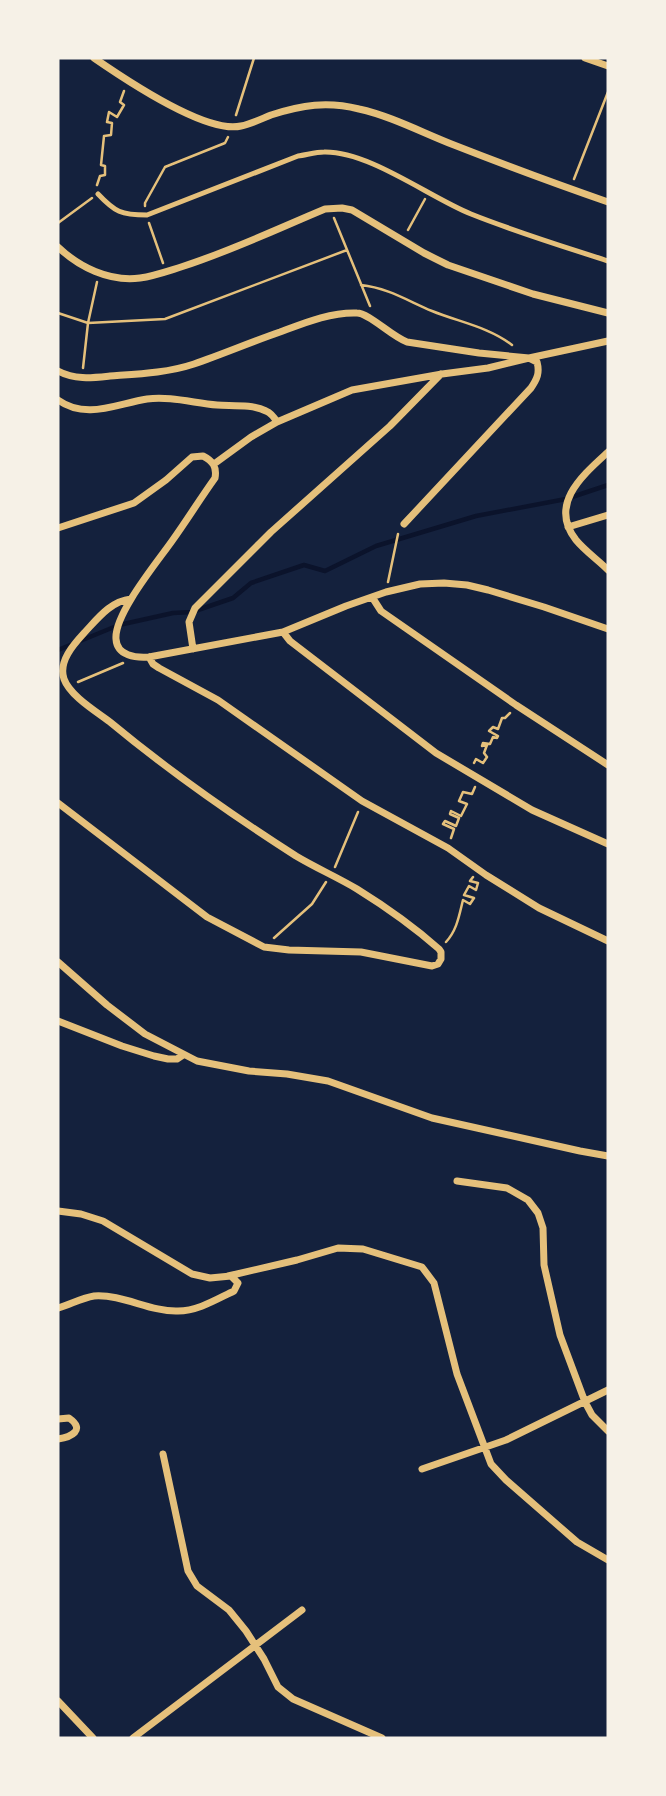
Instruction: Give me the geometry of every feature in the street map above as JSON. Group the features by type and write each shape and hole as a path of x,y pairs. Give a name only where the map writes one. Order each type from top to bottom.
{"street":[{"path":"94,58 127,81 205,120 239,127 302,106 345,106 371,112 608,202"},
{"path":"585,58 608,66"},
{"path":"98,194 112,209 130,215 146,215 298,156 324,152 344,154 374,165 468,213 608,261"},
{"path":"58,247 80,265 98,273 121,278 139,278 216,256 314,214 330,208 342,208 352,210 448,265 533,294 608,313"},
{"path":"58,372 82,379 145,374 193,364 321,318 360,313 398,338 425,346 529,358 537,362 538,377 531,388 404,524"},
{"path":"214,464 277,422 352,390 488,368 608,341"},
{"path":"193,649 189,622 195,608 271,532 390,426 442,374"},
{"path":"58,400 72,408 88,410 148,399 187,400 259,408 272,414 277,422"},
{"path":"608,452 575,487 566,499 565,507 568,527 577,541 608,570"},
{"path":"58,528 134,503 192,457 203,456 214,464 215,478 131,599 119,625 115,638 118,647 131,656 149,657 283,632 386,592 420,584 467,585 608,629"},
{"path":"568,527 608,515"},
{"path":"372,597 381,611 608,765"},
{"path":"58,803 206,917 264,947 361,952 432,966 438,964 441,959 441,951 402,919 357,889 271,840 196,788 80,699 64,678 68,653 109,608 121,600 131,599"},
{"path":"283,632 290,641 436,753 532,810 608,844"},
{"path":"149,657 153,664 218,700 362,801 448,848 539,908 608,941"},
{"path":"58,962 145,1034 197,1062 328,1081 432,1118 608,1156"},
{"path":"58,1021 154,1056 177,1059 183,1055"},
{"path":"457,1181 507,1188 528,1200 538,1213 543,1228 544,1265 560,1335 585,1402 592,1415 608,1431"},
{"path":"58,1211 103,1221 192,1274 210,1278 297,1260 338,1248 363,1249 422,1267 435,1283 457,1374 491,1464 577,1542 608,1560"},
{"path":"58,1307 87,1297 104,1296 167,1311 186,1311 234,1292 236,1281 228,1276"},
{"path":"422,1469 540,1425 608,1390"},
{"path":"58,1419 69,1418 75,1422 76,1429 70,1437 58,1439"},
{"path":"163,1454 188,1571 197,1586 229,1610 246,1631 278,1687 293,1699 382,1738"},
{"path":"133,1738 302,1610"},
{"path":"58,1701 93,1738"}],"path":[{"path":"166,271 146,215 145,203 165,167 225,144 254,58"},
{"path":"58,223 98,194 100,176 105,175 105,166 101,165 104,136 111,135 112,123 107,122 108,112 117,117 124,105 120,102 127,81"},
{"path":"571,189 608,92"},
{"path":"403,240 428,193"},
{"path":"330,208 378,325"},
{"path":"58,313 88,323 165,319 347,250"},
{"path":"82,379 88,323 98,273"},
{"path":"361,285 380,287 435,312 480,327 507,341 529,358"},
{"path":"386,592 396,537"},
{"path":"68,685 120,666 131,656"},
{"path":"439,949 452,936 463,900 470,904 474,898 464,895 469,886 475,890 478,883 470,881 477,869"}],"waterway":[{"path":"58,650 119,625 173,613 192,612 233,598 251,583 304,565 325,571 376,546 476,516 566,499 608,485"}]}
